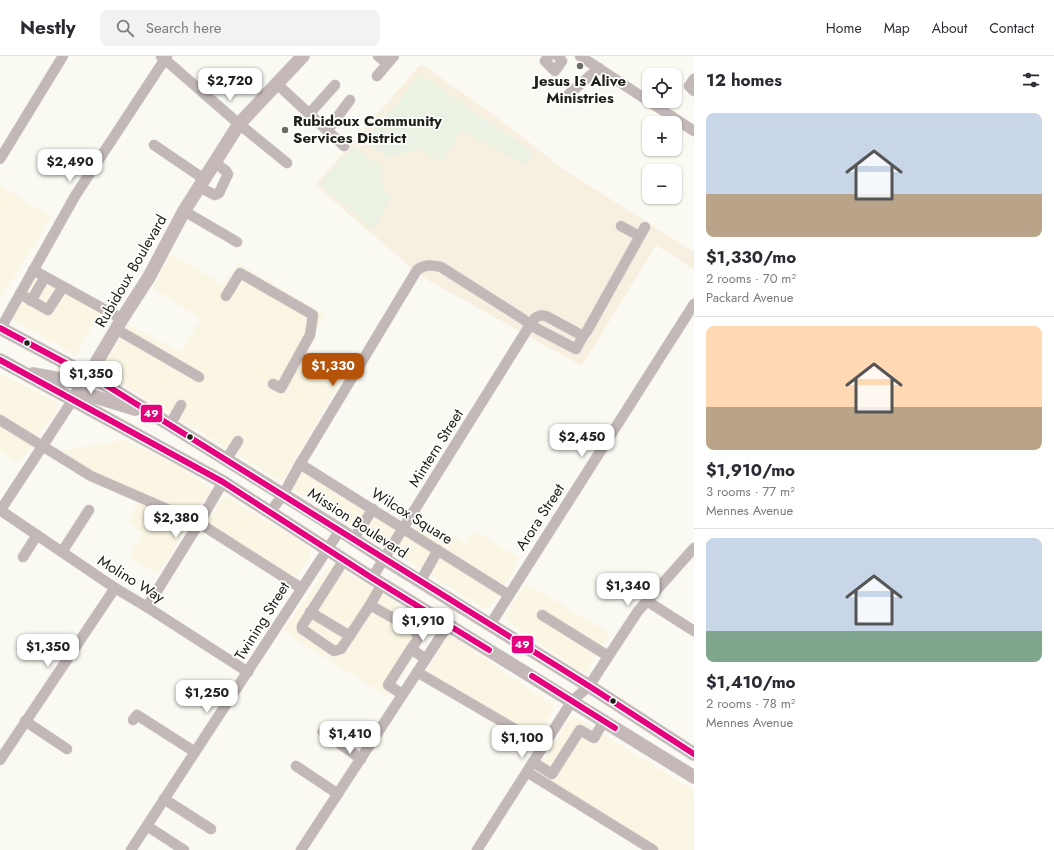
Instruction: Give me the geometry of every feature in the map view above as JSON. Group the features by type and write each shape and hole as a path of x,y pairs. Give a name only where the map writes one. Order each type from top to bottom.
{"main road":[{"name":"Rubidoux Boulevard","path":"72,400 149,277 184,212 239,124 303,56"},
{"name":"Mission Boulevard","path":"0,328 89,375 340,530 420,582 589,686 694,754"},
{"path":"0,360 223,482 377,581 694,777"},
{"path":"22,372 70,381 89,375"},
{"path":"72,400 89,394 152,414"}],"street":[{"path":"0,159 62,56"},
{"path":"377,76 390,60 378,56"},
{"path":"548,56 545,61 555,71 562,61 558,56"},
{"path":"580,56 694,130"},
{"path":"0,328 75,196 164,57 239,124 287,163"},
{"path":"569,94 599,68"},
{"path":"694,79 689,86 694,91"},
{"path":"277,84 344,146"},
{"path":"309,114 335,85"},
{"path":"327,131 350,100"},
{"path":"154,145 202,183 214,195 219,193 228,174 214,162"},
{"path":"184,212 237,242"},
{"path":"621,226 640,236"},
{"path":"270,512 283,495 300,464 417,270 426,265 441,267 523,319 530,326 576,350 645,227"},
{"path":"33,270 63,287 199,377"},
{"path":"226,296 240,273 313,315 310,335 281,388 273,384"},
{"path":"31,301 45,277"},
{"path":"20,294 48,310 63,287"},
{"name":"Arora Street","path":"490,625 694,304"},
{"path":"530,326 542,315 583,336"},
{"name":"Mintern Street","path":"310,612 302,626 302,629 334,651 341,649 370,604 384,559 530,326"},
{"name":"Rubidoux Boulevard","path":"0,511 72,400"},
{"path":"170,425 181,405"},
{"path":"0,420 91,476 200,523 301,588"},
{"path":"226,460 238,441"},
{"name":"Wilcox Square","path":"300,464 509,595"},
{"path":"147,607 200,523 223,482"},
{"path":"353,539 373,509"},
{"path":"62,552 89,510"},
{"name":"Molino Way","path":"0,511 115,588 248,672"},
{"name":"Twining Street","path":"131,850 340,530"},
{"path":"23,557 37,535"},
{"path":"477,850 572,701 589,686 631,621 694,548"},
{"path":"420,582 438,550"},
{"path":"344,560 310,612 350,636"},
{"path":"0,760 115,588"},
{"path":"647,601 694,631"},
{"path":"370,604 416,631 418,639 388,685 402,694"},
{"path":"542,615 608,656"},
{"path":"301,850 448,625"},
{"path":"411,649 426,659"},
{"path":"417,672 544,746"},
{"path":"133,720 137,714 195,752"},
{"path":"25,721 68,749"},
{"path":"533,762 552,774 580,730 594,738 604,721"},
{"path":"323,732 360,759"},
{"path":"296,766 338,794"},
{"path":"527,772 653,850"},
{"path":"164,799 211,829"},
{"path":"147,826 184,850"}],"shaded area":[{"path":"421,64 490,112 563,169 694,252 694,269 656,245 582,366 421,276 315,185"},
{"path":"421,75 532,151 526,165 461,130 442,163 419,149 389,158 363,141"},
{"path":"352,147 382,167 383,188 391,198 374,229 320,184"},
{"path":"0,185 51,217 0,299"},
{"path":"171,254 222,284 238,263 325,314 301,356 341,380 282,482 101,371 128,324 181,352 201,319 153,288"},
{"path":"36,274 101,312 76,355 9,318"},
{"path":"0,374 56,402 58,408 19,463 0,451"},
{"path":"124,440 180,467 212,489 157,574 129,556 143,532 128,523 139,500 47,453"},
{"path":"307,462 411,529 420,516 466,545 474,531 520,558 490,608 482,608 402,556 291,488"},
{"path":"225,496 309,547 310,556 291,586 201,530"},
{"path":"329,566 335,566 372,588 428,625 431,631 388,697 283,631"},
{"path":"526,583 609,633 587,672 580,671 504,619"},
{"path":"451,636 552,704 554,710 530,745 422,679 447,638"},
{"path":"574,717 694,791 694,850 645,850 531,778 568,722"}],"transit line":[{"name":"49","path":"0,328 101,382 589,686 694,754"},
{"name":"49","path":"0,360 223,482 372,578 489,650"},
{"name":"49","path":"532,676 615,728"}],"place":[{"name":"Jesus Is Alive Ministries","path":"580,66"},
{"name":"Rubidoux Community Services District","path":"285,130"}]}
